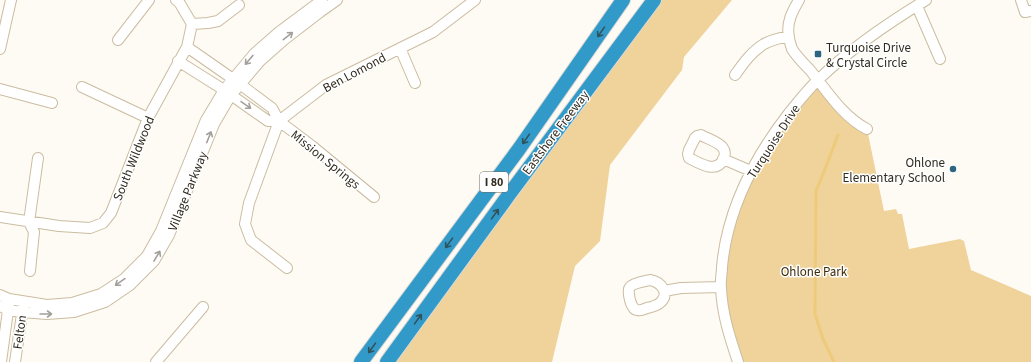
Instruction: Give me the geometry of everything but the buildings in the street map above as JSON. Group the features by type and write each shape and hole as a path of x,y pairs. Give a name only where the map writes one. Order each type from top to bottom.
{"highway":[{"name":"Eastshore Freeway","path":"361,362 519,148 623,0"},
{"name":"Eastshore Freeway","path":"387,362 654,0"}],"street":[{"path":"0,49 11,0"},
{"path":"118,40 149,0"},
{"path":"176,0 179,2 192,24 218,21 239,5"},
{"name":"Village Parkway","path":"237,81 259,50 279,32 322,0"},
{"name":"Village Parkway","path":"5,297 47,306 72,303 101,294 124,279 147,256 162,231 206,120 227,92 237,81 280,43 338,0"},
{"name":"Ben Lomond","path":"279,121 326,85 433,32 475,0"},
{"path":"799,0 789,20 788,28 788,36 793,49 842,110 861,126 867,129"},
{"name":"Turquoise Drive","path":"738,362 724,314 720,288 723,255 730,225 739,197 751,171 782,123 818,80 865,40 926,0"},
{"path":"1021,0 1025,12 1031,11"},
{"path":"917,6 940,59"},
{"name":"South Wildwood","path":"0,217 59,226 90,228 103,222 111,212 148,118 186,47 192,24"},
{"path":"735,75 756,49 765,44 788,36"},
{"name":"Mission Springs","path":"186,47 237,81 272,108 279,121 374,197"},
{"path":"400,48 416,83"},
{"name":"Mission Springs","path":"178,61 227,92 268,121 279,121"},
{"path":"82,87 148,118"},
{"path":"0,89 52,103"},
{"name":"Village Parkway","path":"4,308 22,312 47,314 74,312 105,302 130,285 154,261 169,235 227,92"},
{"path":"279,121 249,203 245,224 251,240 287,268"},
{"path":"30,271 34,232 29,222 38,158"},
{"path":"723,159 751,171"},
{"path":"664,290 681,288 720,288"},
{"name":"Felton","path":"1,362 5,297"},
{"name":"Felton","path":"14,362 23,302"},
{"path":"156,362 203,307"}],"green space":[{"path":"654,0 732,0 684,57 682,70 610,165 600,241 575,266 552,362 387,362"},
{"name":"Ohlone Park","path":"818,80 867,129 884,211 896,209 898,214 902,214 909,249 960,239 964,241 971,270 1031,296 1031,362 738,362 730,337 723,255 751,171"}],"waterway":[{"path":"834,362 823,339 815,314 816,191 838,135"}],"place":[{"name":"Turquoise Drive & Crystal Circle","path":"818,54"},
{"name":"Ohlone Elementary School","path":"953,169"}]}
